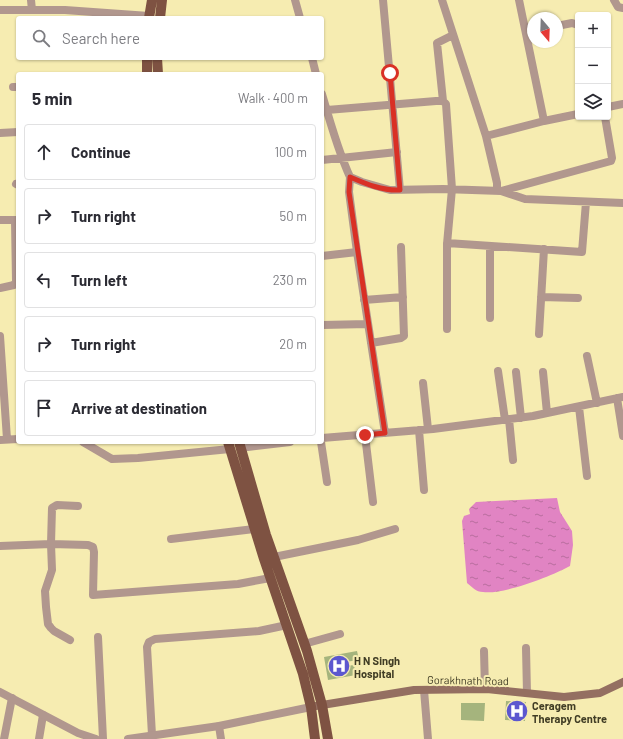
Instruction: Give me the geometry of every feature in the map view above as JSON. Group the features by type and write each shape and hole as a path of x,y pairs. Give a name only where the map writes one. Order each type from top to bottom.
{"main road":[{"path":"149,16 152,0"},
{"path":"160,16 162,0"},
{"path":"147,60 147,72"},
{"path":"158,60 158,72"},
{"path":"235,445 254,529 303,674 311,707 315,739"},
{"path":"235,445 304,644 322,705 328,739"},
{"name":"Gorakhnath Road","path":"311,707 414,690 485,689 564,697 600,693 623,682"}],"street":[{"path":"31,0 32,10"},
{"path":"295,0 299,16"},
{"path":"383,0 400,190"},
{"path":"442,0 486,136 499,191"},
{"path":"519,0 527,26"},
{"path":"614,0 618,7 623,8"},
{"path":"0,10 65,10 137,16"},
{"path":"563,25 575,24"},
{"path":"447,329 447,244 452,189 446,104 443,101 437,43 453,35"},
{"path":"532,48 544,121"},
{"path":"312,60 316,72"},
{"path":"324,100 341,157 350,177 349,192 357,252 385,433"},
{"path":"327,110 443,101"},
{"path":"611,106 623,104"},
{"path":"486,136 575,115"},
{"path":"499,191 611,161 612,158 606,120"},
{"path":"0,133 16,132"},
{"path":"324,160 397,152"},
{"path":"350,177 390,190 452,189 499,191 525,199 623,203"},
{"path":"447,244 582,252 586,202"},
{"path":"0,220 16,220"},
{"path":"490,246 490,318"},
{"path":"371,343 403,338 404,336 401,247"},
{"path":"539,334 544,249"},
{"path":"324,256 357,252"},
{"path":"0,288 14,285 16,281"},
{"path":"364,300 403,296"},
{"path":"541,297 578,298"},
{"path":"324,326 368,324"},
{"path":"0,336 3,440 16,439"},
{"path":"587,356 597,403"},
{"path":"498,371 513,460"},
{"path":"516,372 521,418"},
{"path":"543,372 547,413"},
{"path":"423,384 428,429"},
{"path":"324,438 419,430 521,418 620,398 623,436"},
{"path":"578,406 587,476"},
{"path":"419,430 424,490"},
{"path":"365,435 372,502"},
{"path":"88,444 112,459 138,458 235,445 253,444"},
{"path":"321,444 327,482"},
{"path":"70,640 54,631 48,624 45,591 52,570 52,508 57,506 78,506"},
{"path":"172,539 254,529"},
{"path":"274,557 358,540 396,529"},
{"path":"0,546 52,544 88,545 93,547 93,595 238,584 270,578"},
{"path":"152,736 147,647 149,642 155,639 259,631 287,625"},
{"path":"304,644 340,634"},
{"path":"98,637 104,739"},
{"path":"526,648 527,693"},
{"path":"484,651 485,689"},
{"path":"424,690 428,739"},
{"path":"0,692 78,733 96,739"},
{"path":"4,739 12,698"},
{"path":"128,739 163,736 311,707"},
{"path":"39,739 43,715"},
{"path":"219,726 221,739"}],"water":[{"path":"557,498 560,512 572,531 573,545 570,566 552,575 502,591 481,592 474,589 467,583 462,521 464,516 470,514 469,509 476,502"}],"building":[{"path":"357,651 359,660 345,662 346,666 354,665 356,675 328,680 324,657"},
{"path":"506,701 526,702 525,721 505,720"},
{"path":"461,703 485,703 484,721 461,720"}],"place":[{"name":"H N Singh Hospital","path":"339,666"},
{"name":"Ceragem Therapy Centre","path":"517,711"}],"route":[{"path":"365,435 385,433 357,252 349,192 350,177 390,190 400,190 390,73"}]}
